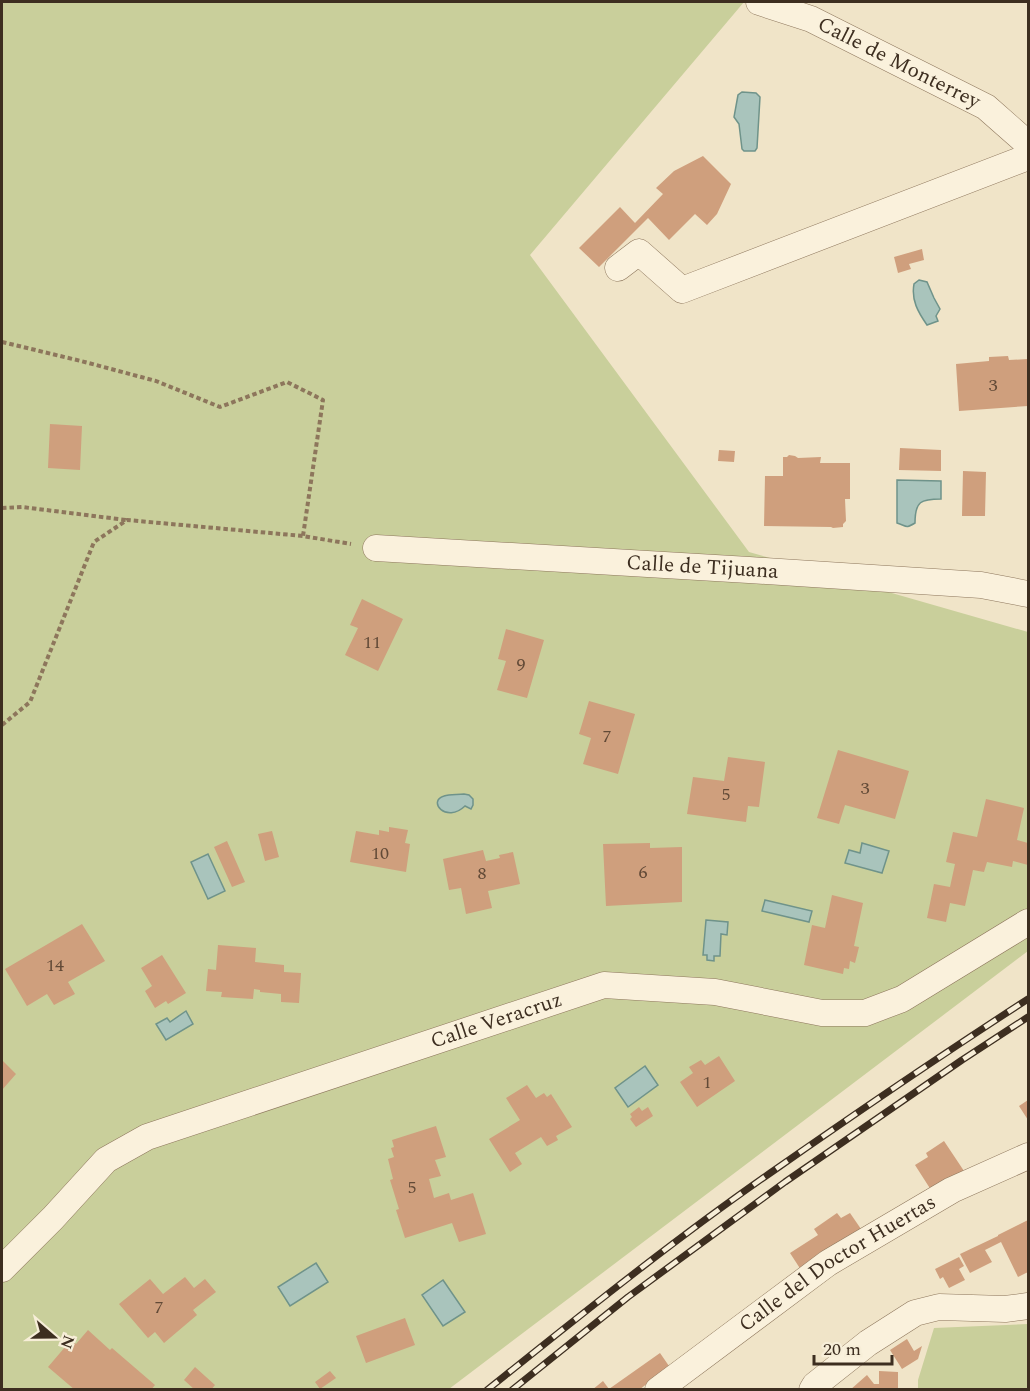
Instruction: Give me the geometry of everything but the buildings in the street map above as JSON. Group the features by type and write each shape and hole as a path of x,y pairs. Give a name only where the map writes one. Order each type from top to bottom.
{"street":[{"name":"Calle de Monterrey","path":"759,2 811,19 986,107 1029,144"},
{"path":"618,268 639,252 682,291 1029,157"},
{"name":"Calle de Tijuana","path":"376,548 981,585 1029,594"},
{"name":"Calle Veracruz","path":"2,1269 106,1160 158,1133 604,985 715,992 822,1013 865,1012 902,999 1029,922"},
{"name":"Calle del Doctor Huertas","path":"658,1389 828,1263 952,1190 1029,1156"},
{"path":"812,1389 868,1343 915,1312 939,1307 1005,1309 1029,1306"}],"path":[{"path":"2,342 156,381 220,407 287,382 323,400 303,536"},
{"path":"2,508 22,507 127,520 303,536 376,548"},
{"path":"2,725 30,702 94,542 127,520"}],"green space":[{"path":"2,2 744,2 530,255 749,552 1028,632 1028,951 449,1389 2,1390"},
{"path":"1028,1324 1028,1389 918,1389 918,1380 934,1328"}],"water":[{"path":"742,92 756,93 760,97 755,151 742,149 739,124 734,117 738,95"},
{"path":"919,280 927,282 940,309 936,316 938,321 927,325 914,301 914,284"},
{"path":"897,480 941,481 941,499 921,503 916,510 915,523 912,525 897,523"},
{"path":"464,794 473,799 471,809 465,806 451,813 441,810 438,806 437,802 444,796"},
{"path":"862,843 889,851 882,873 845,863 849,850 860,853"},
{"path":"208,854 225,891 208,899 191,862"},
{"path":"765,900 812,911 809,922 762,911"},
{"path":"706,920 728,922 727,935 721,934 720,956 714,956 714,961 707,960 707,955 703,955"},
{"path":"186,1011 193,1024 166,1040 156,1024 167,1018 170,1022"},
{"path":"645,1066 658,1085 628,1107 615,1088"},
{"path":"316,1263 328,1282 290,1306 278,1287"},
{"path":"443,1280 465,1312 443,1326 422,1295"}],"railway":[{"path":"487,1390 630,1277 739,1195 1028,999"},
{"path":"512,1390 628,1297 785,1182 1028,1017"}]}
